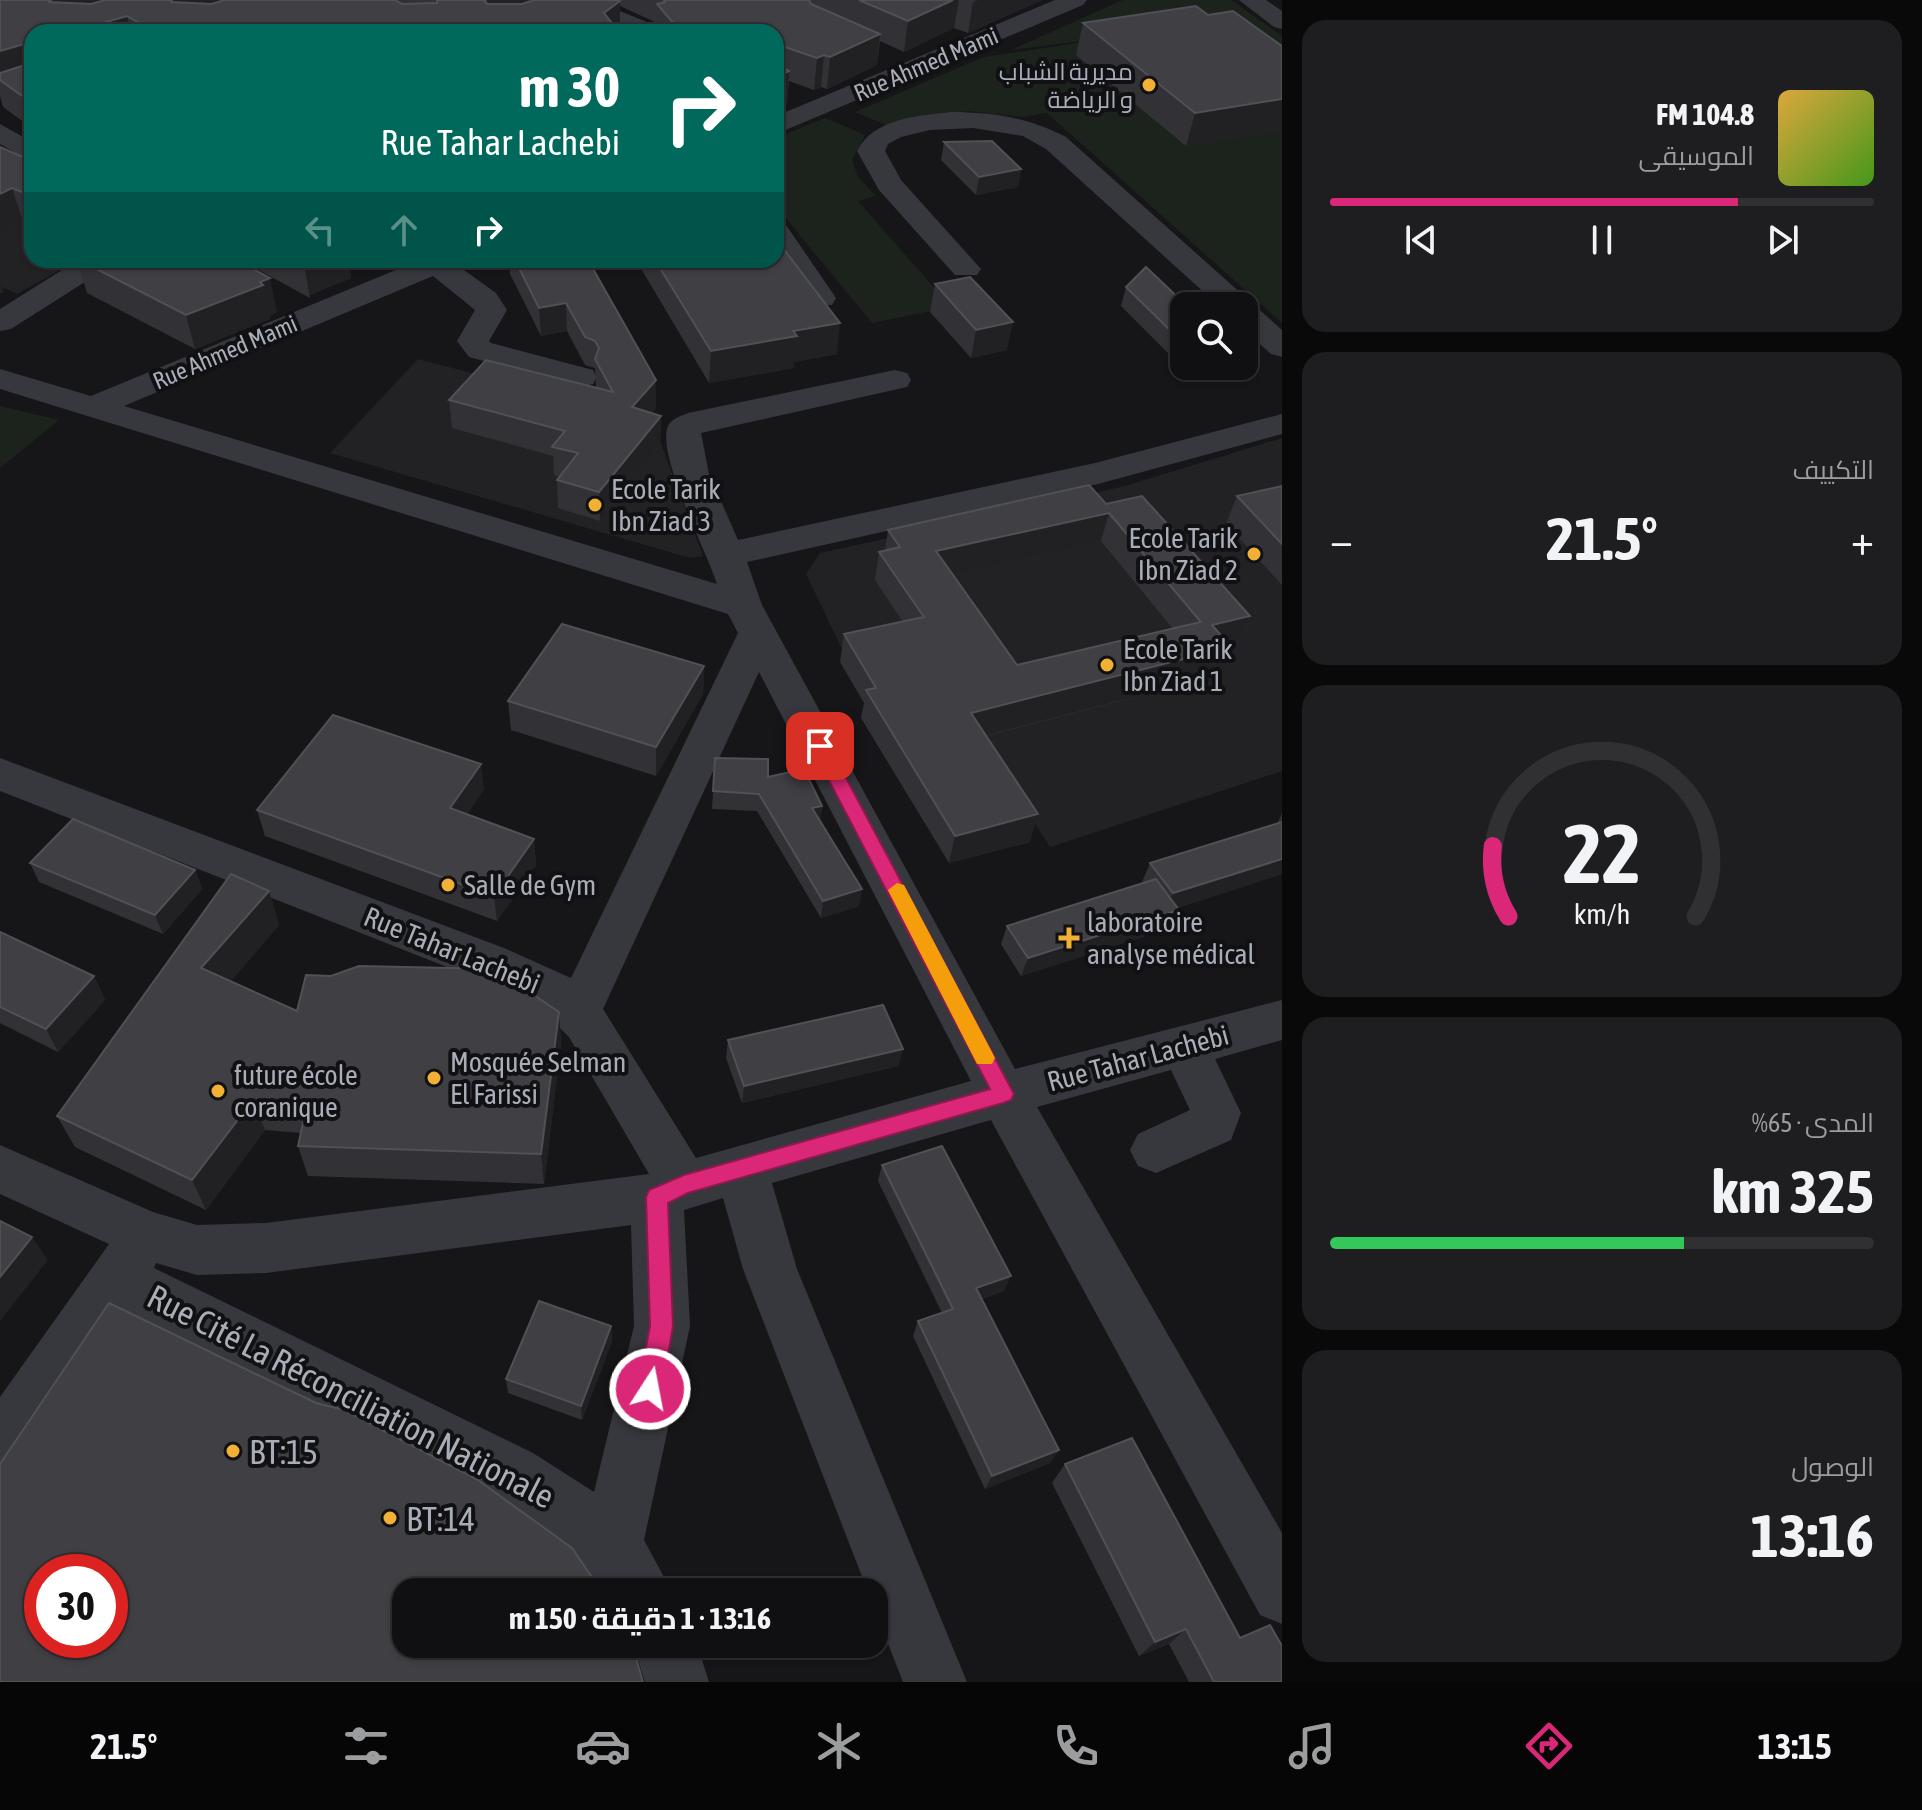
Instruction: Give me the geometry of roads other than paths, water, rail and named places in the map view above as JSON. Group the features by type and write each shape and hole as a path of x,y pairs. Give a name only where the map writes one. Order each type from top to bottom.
{"street":[{"path":"1251,0 1282,22"},
{"name":"Rue Ahmed Mami","path":"784,123 1069,1"},
{"path":"574,4 628,24"},
{"path":"887,57 914,69"},
{"path":"788,91 883,135"},
{"path":"966,269 878,168 871,151 883,135 905,127 946,120 1028,128 1056,143 1221,292"},
{"path":"784,243 821,298"},
{"path":"0,322 86,268"},
{"name":"Rue Ahmed Mami","path":"95,406 426,268"},
{"path":"448,268 485,300 491,310 473,341 480,350 581,377"},
{"path":"274,295 311,315"},
{"path":"1258,326 1282,347"},
{"path":"0,379 95,406 750,619"},
{"path":"895,380 700,420 684,428 682,440 686,458 750,619 1003,1094 1282,1593"},
{"path":"726,555 1098,473 1282,424"},
{"path":"577,1014 750,619"},
{"name":"Rue Tahar Lachebi","path":"0,774 487,962 553,991 586,1023 670,1191 1003,1094 1282,1020"},
{"path":"1156,1150 1213,1124 1216,1113 1184,1046"},
{"path":"741,1168 770,1269 935,1682"},
{"path":"0,1169 132,1257 197,1250 266,1248 670,1191 662,1326 627,1568"},
{"path":"0,1447 132,1257"},
{"name":"Rue Cité La Réconciliation Nationale","path":"132,1257 568,1506 627,1568"},
{"path":"669,1658 677,1682"}],"place":[{"name":"مديرية الشباب و الرياضة","path":"1149,85"},
{"name":"Ecole Tarik Ibn Ziad 3","path":"595,505"},
{"name":"Ecole Tarik Ibn Ziad 2","path":"1254,554"},
{"name":"Ecole Tarik Ibn Ziad 1","path":"1107,665"},
{"name":"Salle de Gym","path":"448,885"},
{"name":"laboratoire analyse médical","path":"1069,938"},
{"name":"Mosquée Selman El Farissi","path":"434,1078"},
{"name":"future école coranique","path":"218,1091"},
{"name":"BT:15","path":"233,1451"},
{"name":"BT:14","path":"390,1518"}]}
